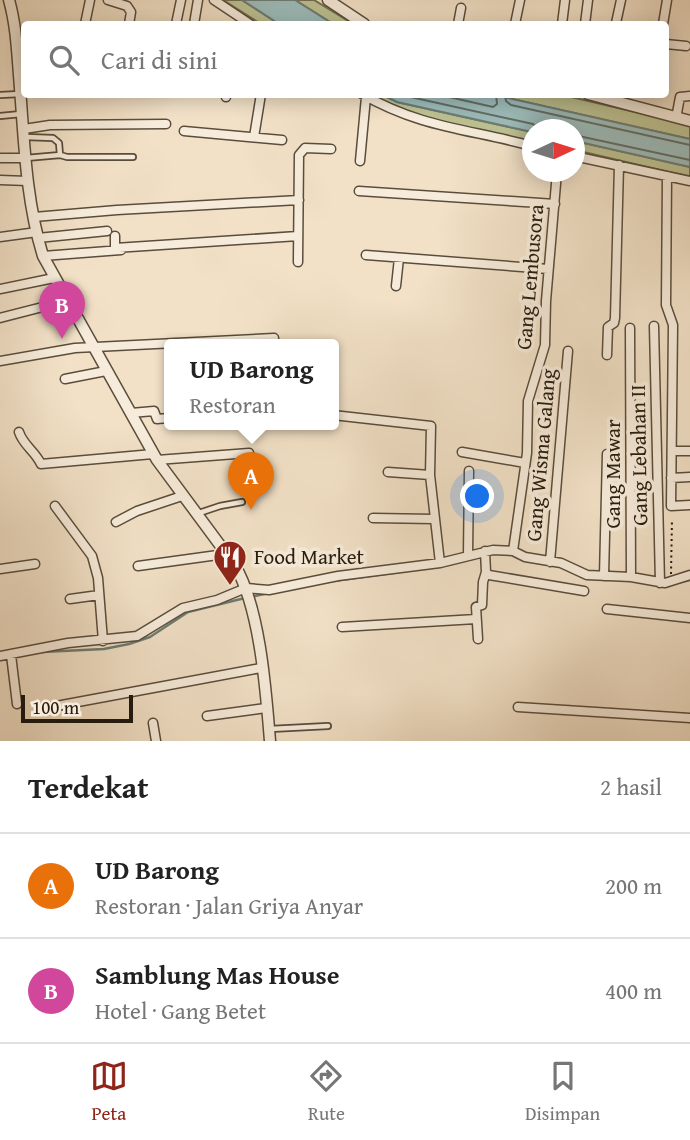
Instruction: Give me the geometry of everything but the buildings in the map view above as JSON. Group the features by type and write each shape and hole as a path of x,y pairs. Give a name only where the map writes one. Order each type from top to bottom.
{"street":[{"path":"9,0 14,22 28,181 43,256 155,457 239,572 258,639 270,741"},
{"path":"86,21 90,0"},
{"path":"108,0 128,6 130,21"},
{"path":"177,21 181,0"},
{"path":"194,21 198,0"},
{"path":"214,0 238,21"},
{"path":"328,0 360,21"},
{"path":"516,21 520,0"},
{"path":"562,21 565,0"},
{"path":"585,21 588,0"},
{"path":"616,21 621,0"},
{"path":"664,21 667,0"},
{"path":"459,21 461,8"},
{"path":"669,44 686,46"},
{"path":"677,113 680,97 690,93"},
{"path":"254,137 260,98"},
{"path":"360,161 364,98"},
{"path":"368,98 415,119 522,144"},
{"path":"603,98 690,121"},
{"path":"24,133 50,125 166,124"},
{"path":"184,131 282,140"},
{"path":"298,262 300,152 305,148 331,149"},
{"path":"0,158 26,158"},
{"path":"585,158 690,181"},
{"path":"607,355 608,327 614,323 615,318 620,165"},
{"path":"667,176 666,305 673,325 671,506 690,505"},
{"path":"0,180 28,181"},
{"name":"Gang Lembusora","path":"513,551 525,463 528,401 545,345 548,269 556,182"},
{"path":"359,191 555,204"},
{"path":"34,217 299,200"},
{"path":"0,237 111,234 115,248 298,236"},
{"path":"43,256 148,248"},
{"path":"366,255 548,269"},
{"path":"396,286 399,258"},
{"path":"0,289 54,278"},
{"path":"0,318 66,301"},
{"name":"Gang Lebahan II","path":"654,326 660,583"},
{"name":"Gang Mawar","path":"630,328 631,578"},
{"path":"251,339 274,338"},
{"path":"0,361 93,346 164,343"},
{"name":"Gang Wisma Galang","path":"550,562 568,351"},
{"path":"65,379 106,370"},
{"path":"131,413 154,411 157,419 164,418"},
{"path":"339,416 431,426 430,475 440,563"},
{"path":"19,432 24,443 34,452 41,464 249,453"},
{"path":"672,451 690,451"},
{"path":"462,452 525,463"},
{"path":"604,576 607,454"},
{"path":"468,556 469,471"},
{"path":"388,472 430,475"},
{"path":"671,478 690,477"},
{"path":"116,522 137,511 182,496"},
{"path":"55,506 92,556 97,572 103,641"},
{"path":"373,518 435,519"},
{"path":"478,639 476,607 482,605 486,572 485,551"},
{"path":"0,656 68,643 138,636 183,608 338,576 440,563 485,551 513,551 525,557 561,563 587,575 660,583 690,575"},
{"path":"138,566 225,554"},
{"path":"0,569 36,564"},
{"path":"486,572 489,575 584,591"},
{"path":"70,599 99,595"},
{"path":"607,609 690,618"},
{"path":"342,628 476,619"},
{"path":"11,655 17,704"},
{"path":"51,708 261,668"},
{"path":"518,707 690,718"},
{"path":"207,716 266,708"},
{"path":"153,723 156,741"}],"lane":[{"path":"0,95 20,93"},
{"path":"0,116 22,114"},
{"path":"24,133 53,138 59,143 60,155"},
{"path":"26,158 60,155 75,158 133,157"},
{"path":"195,514 242,502"},
{"path":"269,729 328,726"}],"path":[{"path":"671,582 672,519"}],"green space":[{"path":"223,0 242,0 274,21 256,21"},
{"path":"295,0 314,0 348,21 328,21"},
{"path":"376,98 389,98 522,130 522,139 470,129 409,112"},
{"path":"508,98 576,98 690,125 690,139"},
{"path":"585,143 690,167 690,177 585,152"}],"water":[{"path":"242,0 295,0 328,21 274,21"},
{"path":"389,98 508,98 690,139 690,167 585,143 585,119 522,119 522,130"}],"waterway":[{"path":"444,566 472,559"},
{"path":"334,581 421,569"},
{"path":"673,584 690,580"},
{"path":"251,597 269,593"},
{"path":"42,652 104,649 129,644 150,637 188,612 245,598"}],"place":[{"name":"Samblung Mas House","path":"62,339"},
{"name":"UD Barong","path":"251,510"},
{"name":"Food Market","path":"230,587"}]}
